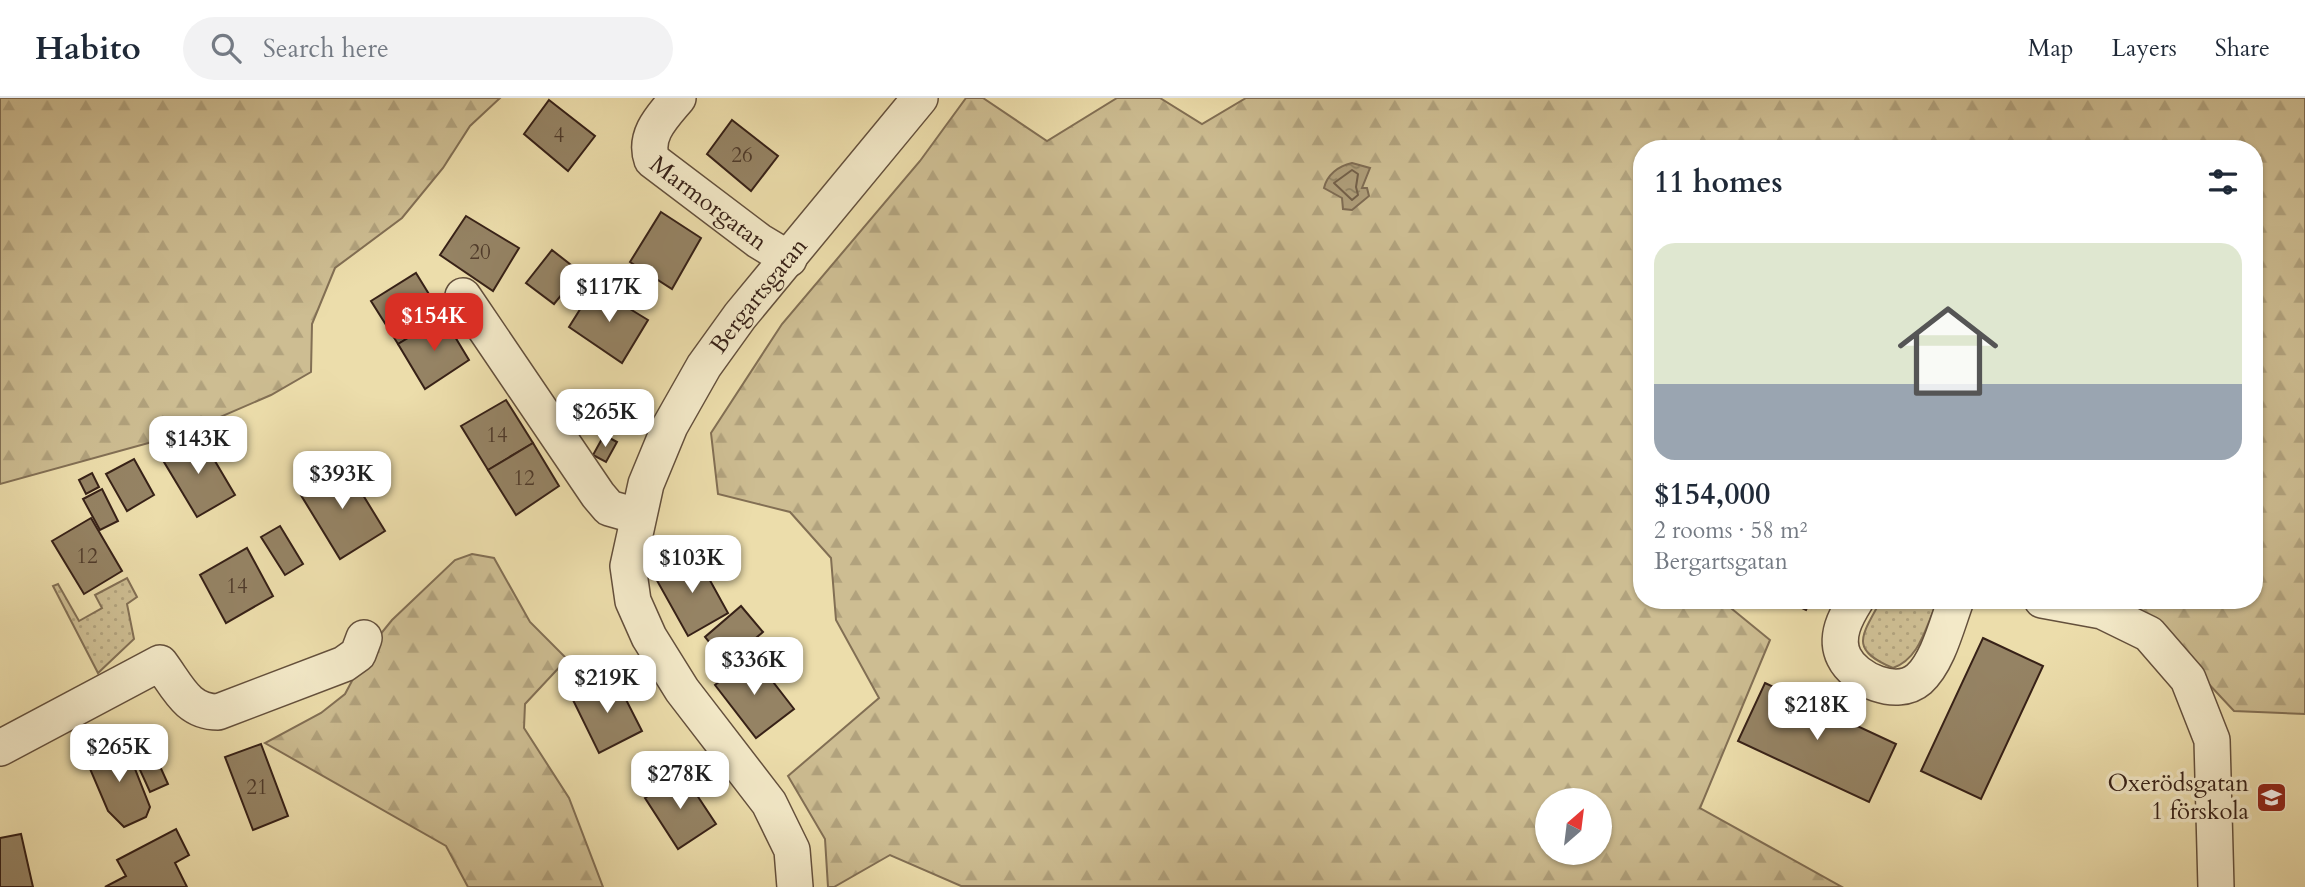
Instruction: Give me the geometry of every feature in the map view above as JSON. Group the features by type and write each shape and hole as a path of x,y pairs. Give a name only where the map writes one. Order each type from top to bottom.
{"street":[{"name":"Marmorgatan","path":"678,98 653,129 649,152 653,160 759,242 789,259"},
{"name":"Bergartsgatan","path":"794,887 792,850 769,803 682,690 643,625 633,601 628,566 637,516 670,426 704,366 740,316 920,98"},
{"path":"463,296 598,495 609,508 637,516"},
{"path":"1850,609 1843,620 1840,643 1844,657 1863,677 1889,687 1908,686 1920,678 1930,662 1952,609"},
{"path":"2091,609 2102,611 2149,634 2188,679 2212,740 2216,887"},
{"path":"0,748 160,663 192,706 202,712 219,712 344,664 358,654 364,638"}],"green space":[{"path":"0,98 500,98 470,126 443,168 402,218 335,268 312,324 311,372 271,395 181,434 0,484"},
{"path":"966,98 983,98 1047,141 1117,98 1160,98 1202,124 1246,98 2305,98 2305,714 2234,711 2147,618 2117,609 2263,609 2263,140 1633,140 1633,609 1732,609 1770,640 1700,808 1842,887 961,886 890,855 834,887 828,887 825,839 788,776 879,698 836,620 831,558 790,512 718,494 711,433 782,324 920,161"},
{"path":"472,554 494,558 530,622 567,659 525,704 524,728 569,798 603,887 468,887 446,846 265,743 321,713 345,694 370,647 392,620 455,560"},
{"path":"127,578 137,597 127,604 134,639 98,673 53,586 58,584 79,621 102,608 95,595"},
{"path":"1876,609 1934,609 1915,650 1902,664 1893,668 1879,661 1864,648 1863,640"}],"water":[{"path":"1352,163 1370,168 1362,188 1367,188 1369,196 1352,210 1343,209 1342,198 1324,188 1334,172"}],"building":[{"path":"549,100 595,136 568,171 524,134"},
{"path":"732,120 778,156 751,191 707,154"},
{"path":"661,212 701,238 672,289 630,262"},
{"path":"466,216 519,248 493,291 440,255"},
{"path":"552,250 580,272 554,304 526,283"},
{"path":"416,273 443,317 398,344 371,301"},
{"path":"594,287 648,320 622,363 569,327"},
{"path":"443,317 469,360 425,389 398,344"},
{"path":"506,400 533,443 488,470 461,426"},
{"path":"199,434 235,495 197,517 161,457"},
{"path":"604,435 617,442 606,462 593,455"},
{"path":"533,443 559,486 516,515 488,470"},
{"path":"134,459 154,495 127,511 106,474"},
{"path":"344,464 385,531 340,559 299,492"},
{"path":"92,473 99,487 86,494 79,480"},
{"path":"102,489 118,521 100,530 83,499"},
{"path":"91,518 122,571 84,594 52,541"},
{"path":"280,526 303,564 285,575 261,537"},
{"path":"247,548 273,596 226,623 200,575"},
{"path":"696,555 728,613 688,636 655,577"},
{"path":"741,606 763,632 726,663 705,637"},
{"path":"1983,638 2043,666 1981,799 1921,771"},
{"path":"753,656 794,709 756,738 715,685"},
{"path":"614,676 642,731 599,753 572,698"},
{"path":"1765,683 1896,744 1869,802 1738,741"},
{"path":"124,741 150,807 146,817 124,827 108,811 85,757"},
{"path":"261,744 288,816 253,830 225,757"},
{"path":"154,753 168,784 150,792 136,761"},
{"path":"683,774 716,824 678,849 645,798"},
{"path":"176,829 189,855 175,863 187,887 105,887 126,876 117,860"},
{"path":"21,834 33,887 0,887 0,838"}],"place":[{"name":"Oxerödsgatan 1 förskola","path":"2272,797"}]}
